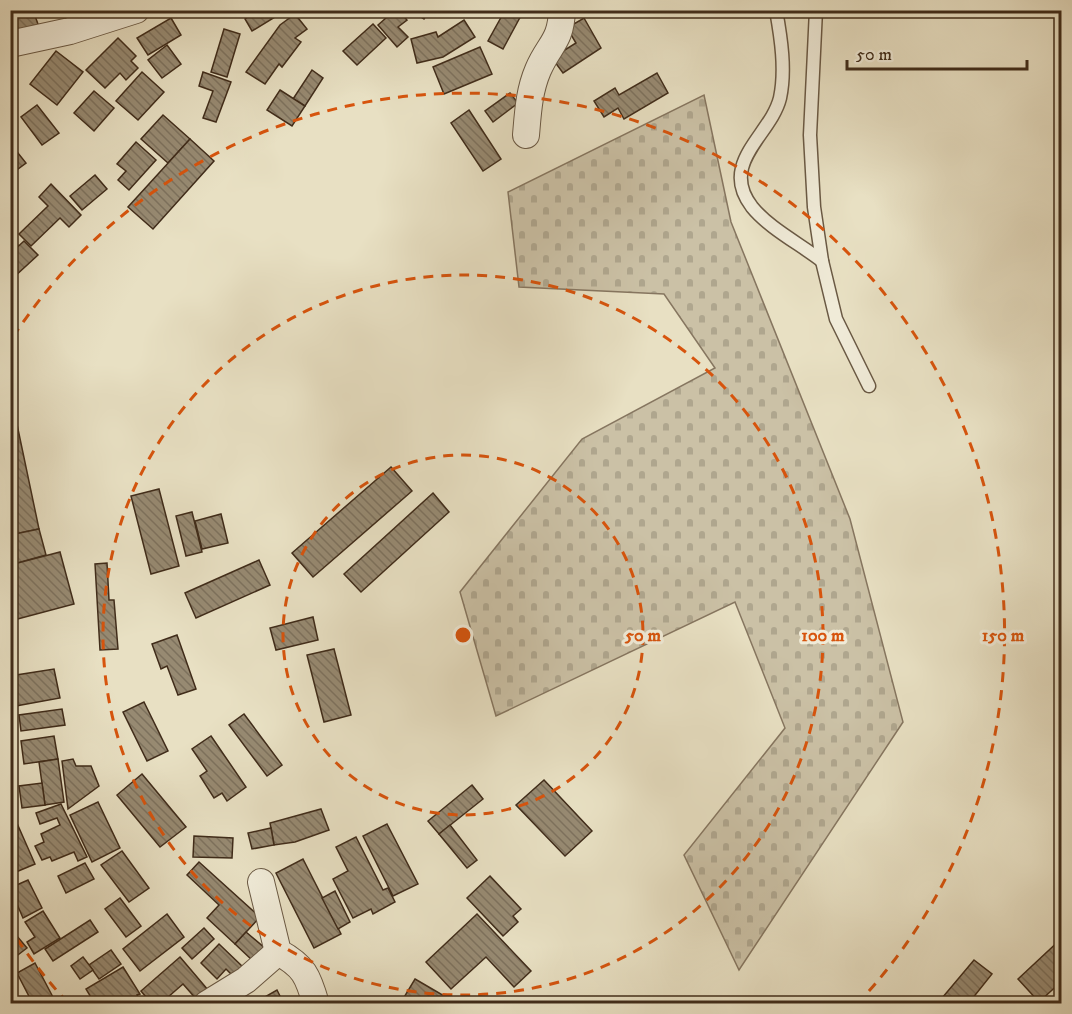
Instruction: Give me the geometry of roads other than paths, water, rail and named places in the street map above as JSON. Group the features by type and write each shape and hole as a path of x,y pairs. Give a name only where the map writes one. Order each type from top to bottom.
{"street":[{"path":"10,44 70,31 136,10"},
{"path":"526,135 529,96 539,68 561,30 562,10"},
{"path":"261,882 278,952 297,962 309,979 316,1004"},
{"path":"207,1004 246,980 278,952"}],"lane":[{"path":"776,10 782,46 780,99 742,166 742,185 752,206 822,261"},
{"path":"816,10 810,135 814,207 822,261 836,319 869,386"}]}
